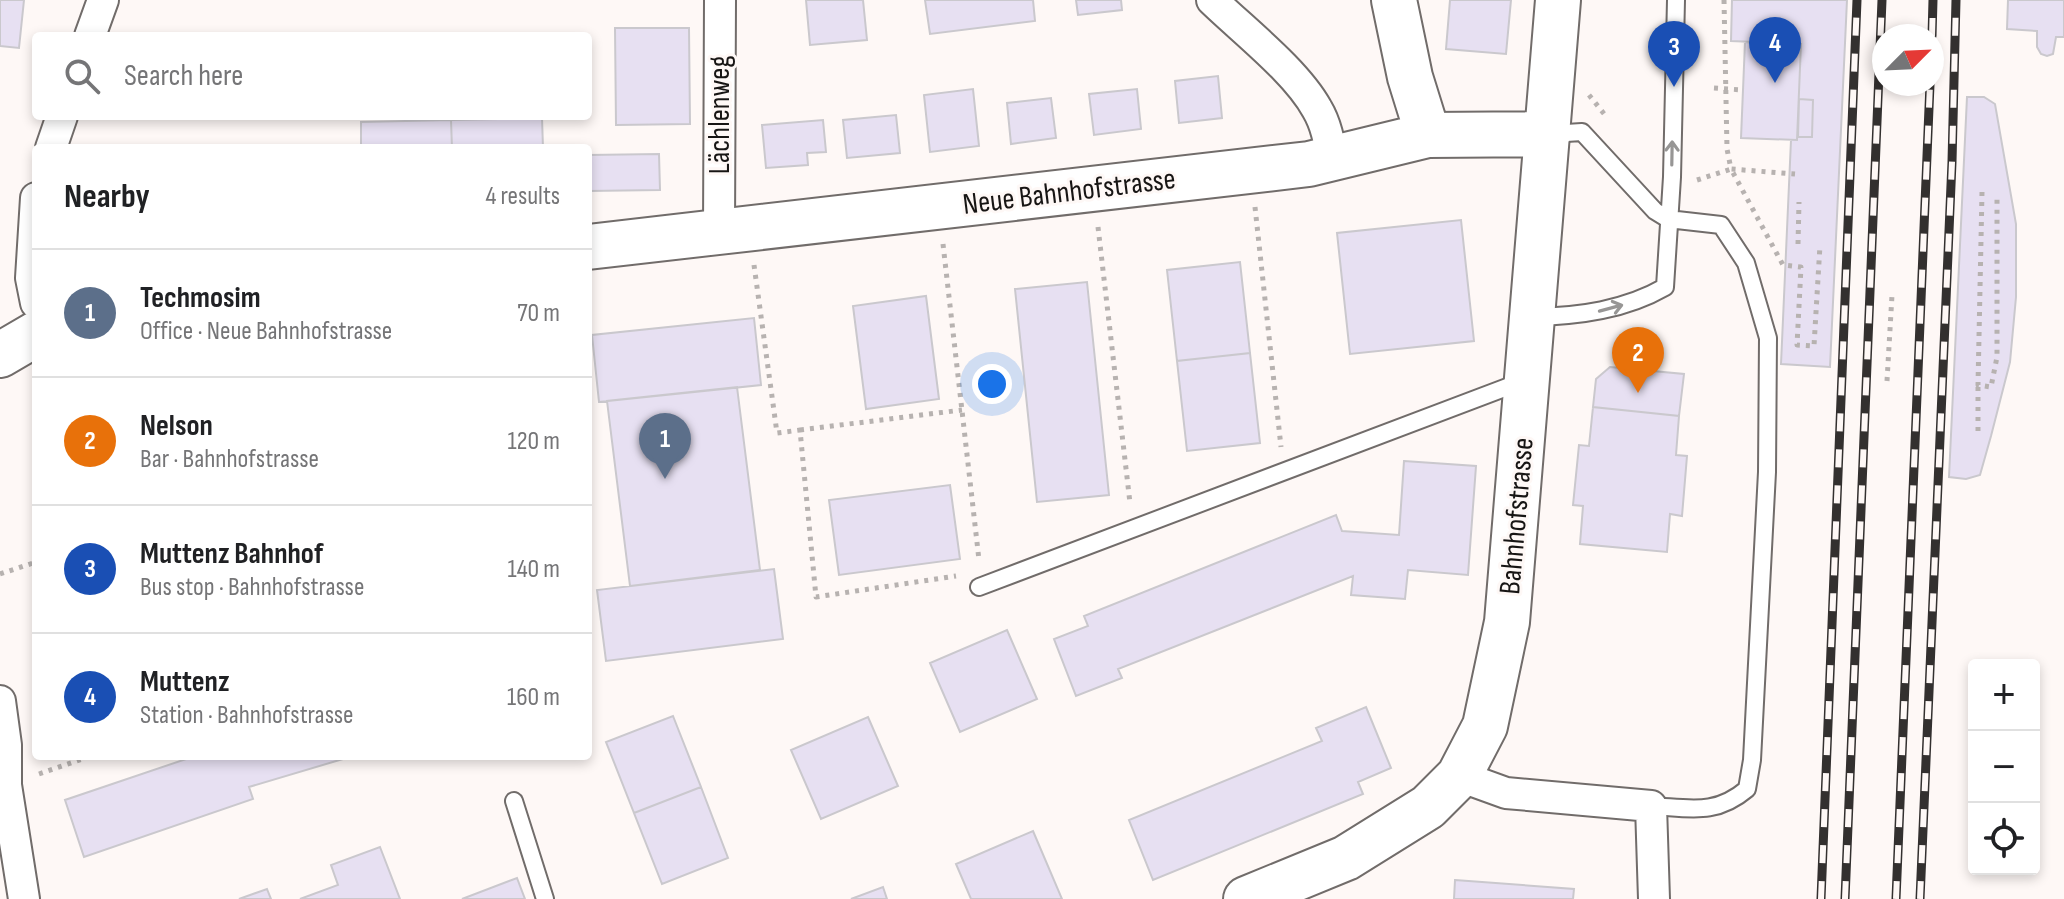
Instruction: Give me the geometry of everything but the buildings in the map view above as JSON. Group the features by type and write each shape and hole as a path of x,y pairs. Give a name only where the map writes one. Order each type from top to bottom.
{"street":[{"path":"91,32 103,0"},
{"name":"Lächlenweg","path":"720,0 734,229"},
{"path":"1212,0 1302,87 1318,110 1332,158"},
{"path":"1394,0 1410,77 1428,135"},
{"name":"Bahnhofstrasse","path":"1256,897 1346,858 1428,807 1459,776 1485,726 1507,622 1558,0"},
{"path":"52,144 61,120"},
{"name":"Neue Bahnhofstrasse","path":"592,247 1309,164 1428,135 1548,134"},
{"path":"32,262 32,283"},
{"path":"0,355 32,336"},
{"path":"0,701 6,745 6,785 24,899"},
{"path":"1459,776 1506,793 1651,806 1654,899"}],"lane":[{"path":"1534,317 1576,316 1621,305 1665,287 1672,177 1676,0"},
{"path":"1548,134 1582,132 1655,211 1668,219 1721,225 1746,263 1768,338 1767,472 1752,760 1747,789 1731,803 1711,810 1651,806"},
{"path":"979,587 1528,379"},
{"path":"514,801 545,899"}],"path":[{"path":"1724,0 1727,149 1731,169 1783,265 1801,267 1797,345 1814,346 1820,245"},
{"path":"1552,78 1585,90 1613,126"},
{"path":"1714,88 1743,90"},
{"path":"1672,177 1700,180 1731,169 1795,174"},
{"path":"1251,170 1281,449"},
{"path":"1094,188 1130,508 1144,503"},
{"path":"1978,431 1982,192"},
{"path":"1978,385 1991,387 1997,357 1997,194"},
{"path":"1798,244 1799,202"},
{"path":"939,206 980,567"},
{"path":"734,229 777,433 962,410"},
{"path":"1887,381 1892,295"},
{"path":"800,430 816,597 948,579 958,575"},
{"path":"0,574 32,563"},
{"path":"6,785 79,760"}],"railway":[{"path":"1821,899 1857,0"},
{"path":"1845,899 1882,0"},
{"path":"1932,24 1933,0"},
{"path":"1920,899 1952,162 1956,0"},
{"path":"1896,899 1929,96"}],"place":[{"name":"Muttenz","path":"1775,83"},
{"name":"Muttenz Bahnhof","path":"1674,87"},
{"name":"Nelson","path":"1638,393"},
{"name":"Techmosim","path":"665,479"}]}
